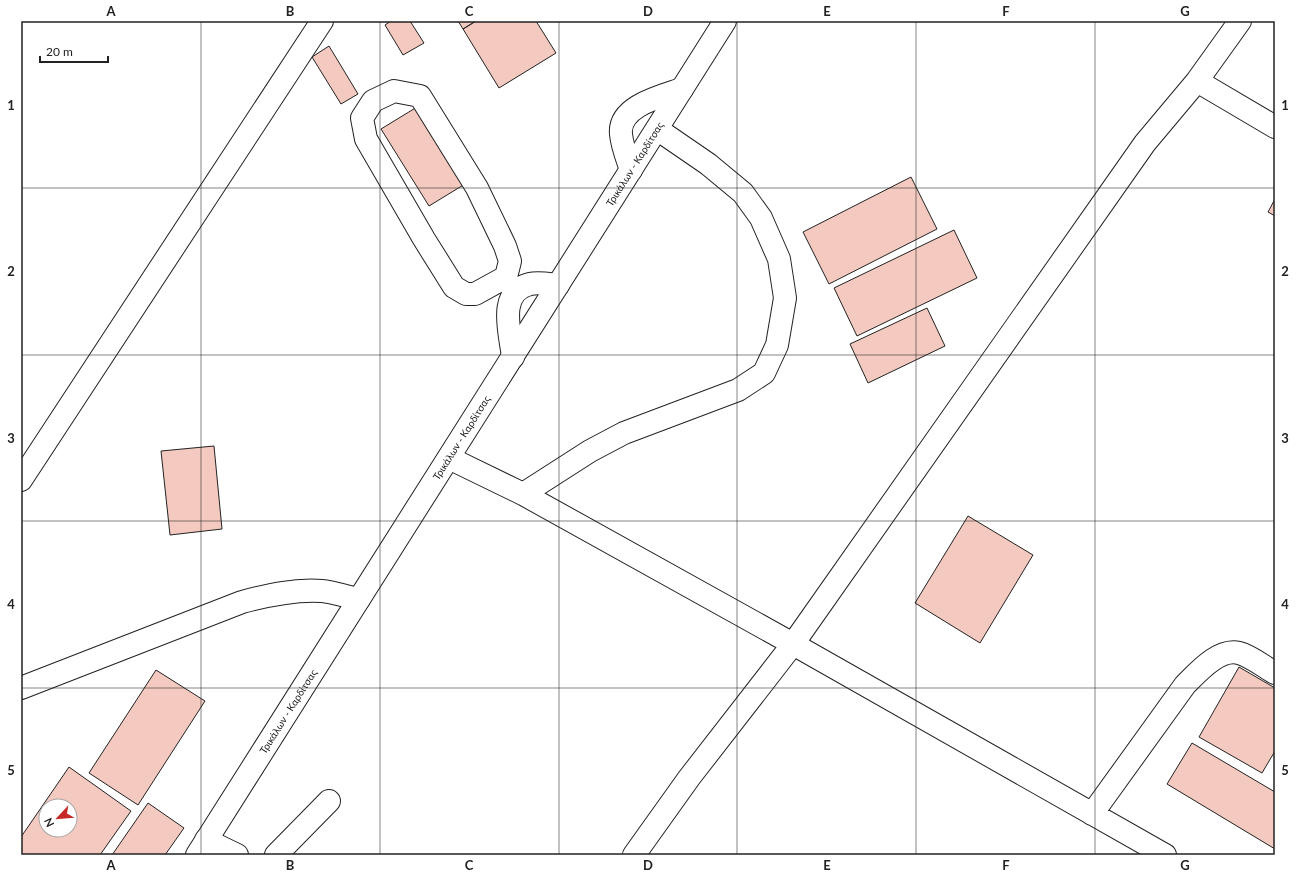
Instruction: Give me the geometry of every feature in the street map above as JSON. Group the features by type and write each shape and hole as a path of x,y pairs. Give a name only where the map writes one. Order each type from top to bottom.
{"street":[{"path":"21,480 322,21"},
{"name":"Τρικάλων - Καρδίτσας","path":"202,847 725,21"},
{"path":"634,855 689,778 793,644 1145,143 1197,81 1240,21"},
{"path":"1197,81 1275,127"},
{"path":"631,170 623,147 620,132 623,121 636,107 682,89"},
{"path":"513,356 508,307 513,282 510,261 502,240 477,188 420,96 394,91 373,101 362,118 366,139 424,240 454,287 466,294 475,294 513,282 558,285"},
{"path":"523,494 590,451 624,433 738,390 764,373 777,345 785,298 779,259 761,218 743,194 708,164 657,129"},
{"path":"449,458 523,494 793,644 1165,855"},
{"path":"21,688 254,599 295,592 323,591 359,599"},
{"path":"1092,814 1185,685 1203,666 1220,655 1239,653 1275,673"},
{"path":"276,855 329,801"},
{"path":"202,847 237,855"}],"building":[{"path":"391,21 410,21 424,43 403,55 385,25"},
{"path":"458,21 476,21 463,29"},
{"path":"476,21 536,21 556,53 499,88 463,29"},
{"path":"329,46 358,94 341,104 312,57"},
{"path":"417,107 465,184 429,206 381,129"},
{"path":"911,177 937,229 829,284 803,232"},
{"path":"1275,199 1275,216 1268,212"},
{"path":"954,230 977,278 857,336 834,288"},
{"path":"927,308 945,346 868,383 850,344"},
{"path":"214,446 222,529 170,535 161,451"},
{"path":"968,516 1033,555 980,643 915,603"},
{"path":"1239,667 1275,688 1275,751 1262,773 1199,737"},
{"path":"156,670 205,701 138,805 89,773"},
{"path":"1192,743 1275,792 1275,849 1167,784"},
{"path":"69,767 131,811 100,855 21,855 21,837 38,812 38,838 78,838 78,798 48,798"},
{"path":"148,803 184,828 165,855 112,855"}]}
